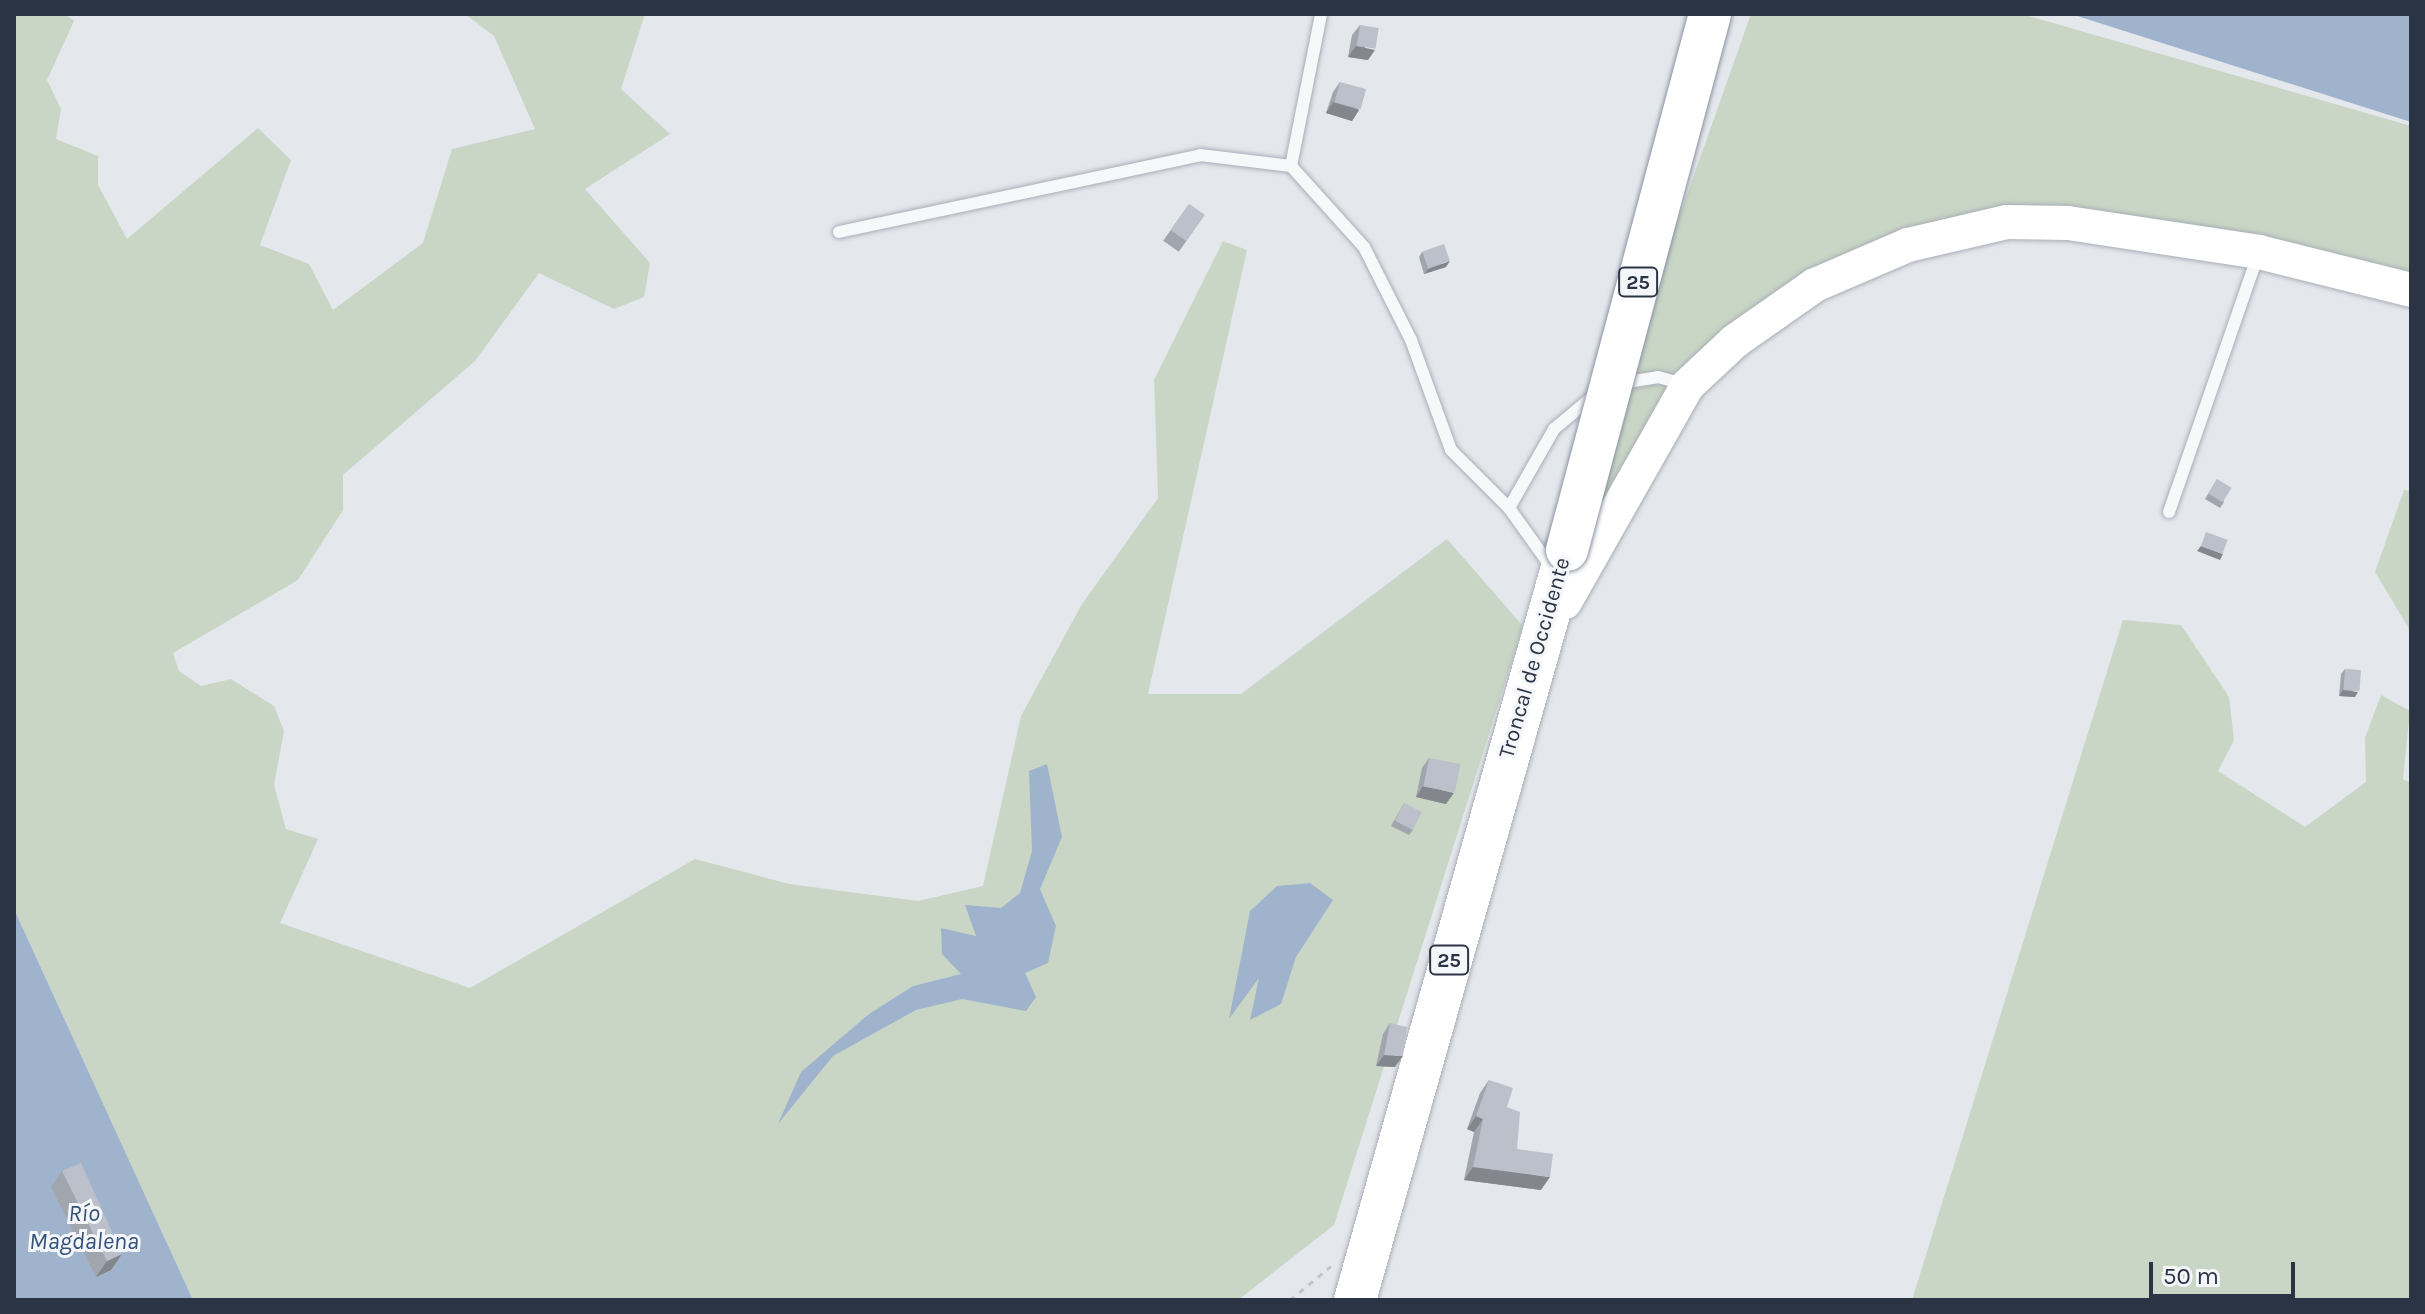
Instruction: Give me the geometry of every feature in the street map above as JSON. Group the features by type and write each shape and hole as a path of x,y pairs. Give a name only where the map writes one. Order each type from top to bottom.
{"highway":[{"name":"Troncal de Occidente","path":"1359,1286 1563,563 1710,14"}],"street":[{"path":"1545,620 1560,611 1688,385 1735,341 1815,285 1957,232 2007,222 2068,223 2259,252 2411,290"}],"lane":[{"path":"1291,166 1321,14"},
{"path":"839,232 1200,155 1291,166 1364,247 1411,340 1451,450 1563,563"},
{"path":"2169,512 2259,252"},
{"path":"1509,508 1554,429 1593,395 1644,378 1688,385"}],"path":[{"path":"1290,1300 1324,1267 1359,1286"}],"green space":[{"path":"14,14 65,14 74,21 47,80 61,109 56,139 98,156 98,185 127,239 258,128 291,160 260,245 309,264 333,310 423,243 452,149 535,129 494,36 465,14 645,14 621,89 670,134 585,189 650,263 644,297 614,309 539,273 475,361 343,475 343,510 298,580 173,653 179,671 201,686 231,679 274,706 284,731 274,785 286,829 318,839 280,923 470,988 695,859 789,884 918,901 983,886 1021,716 1082,604 1158,498 1154,380 1223,241 1247,250 1148,694 1241,694 1447,539 1523,626 1334,1225 1238,1300 193,1300 14,909"},
{"path":"1751,14 2022,14 2411,126 2411,309 2253,245 2007,222 1908,245 1688,385 1479,782"},
{"path":"2404,490 2411,491 2411,632 2375,572"},
{"path":"2123,620 2181,625 2229,697 2234,740 2218,771 2305,827 2366,782 2365,738 2381,695 2410,711 2403,779 2411,783 2411,1300 1912,1300"}],"water":[{"path":"2071,14 2411,14 2411,122"},
{"path":"1047,764 1062,837 1040,889 1056,926 1048,963 1025,973 1036,997 1026,1011 962,999 916,1010 833,1056 778,1124 801,1072 869,1014 913,986 961,974 942,954 941,928 976,936 965,905 1001,908 1020,893 1032,851 1029,771"},
{"path":"1310,883 1333,900 1296,957 1281,1004 1250,1020 1259,978 1229,1019 1250,911 1277,886"},
{"name":"Río Magdalena","path":"14,909 193,1300 14,1300"}],"building":[{"path":"1360,25 1379,28 1375,49 1357,46"},
{"path":"1340,82 1366,89 1361,109 1335,102"},
{"path":"1189,204 1205,215 1186,241 1171,230"},
{"path":"1444,244 1450,261 1428,269 1422,251"},
{"path":"2217,479 2232,488 2223,502 2208,494"},
{"path":"2206,532 2228,540 2222,554 2201,546"},
{"path":"2345,669 2361,670 2359,691 2344,690"},
{"path":"1429,758 1460,764 1455,793 1423,786"},
{"path":"1404,803 1422,812 1413,830 1395,821"},
{"path":"1390,1023 1407,1027 1403,1056 1384,1055"},
{"path":"1489,1080 1513,1088 1507,1107 1520,1112 1517,1149 1553,1154 1550,1177 1473,1167 1483,1119 1476,1116"},
{"path":"81,1163 122,1254 107,1261 62,1171"}]}
